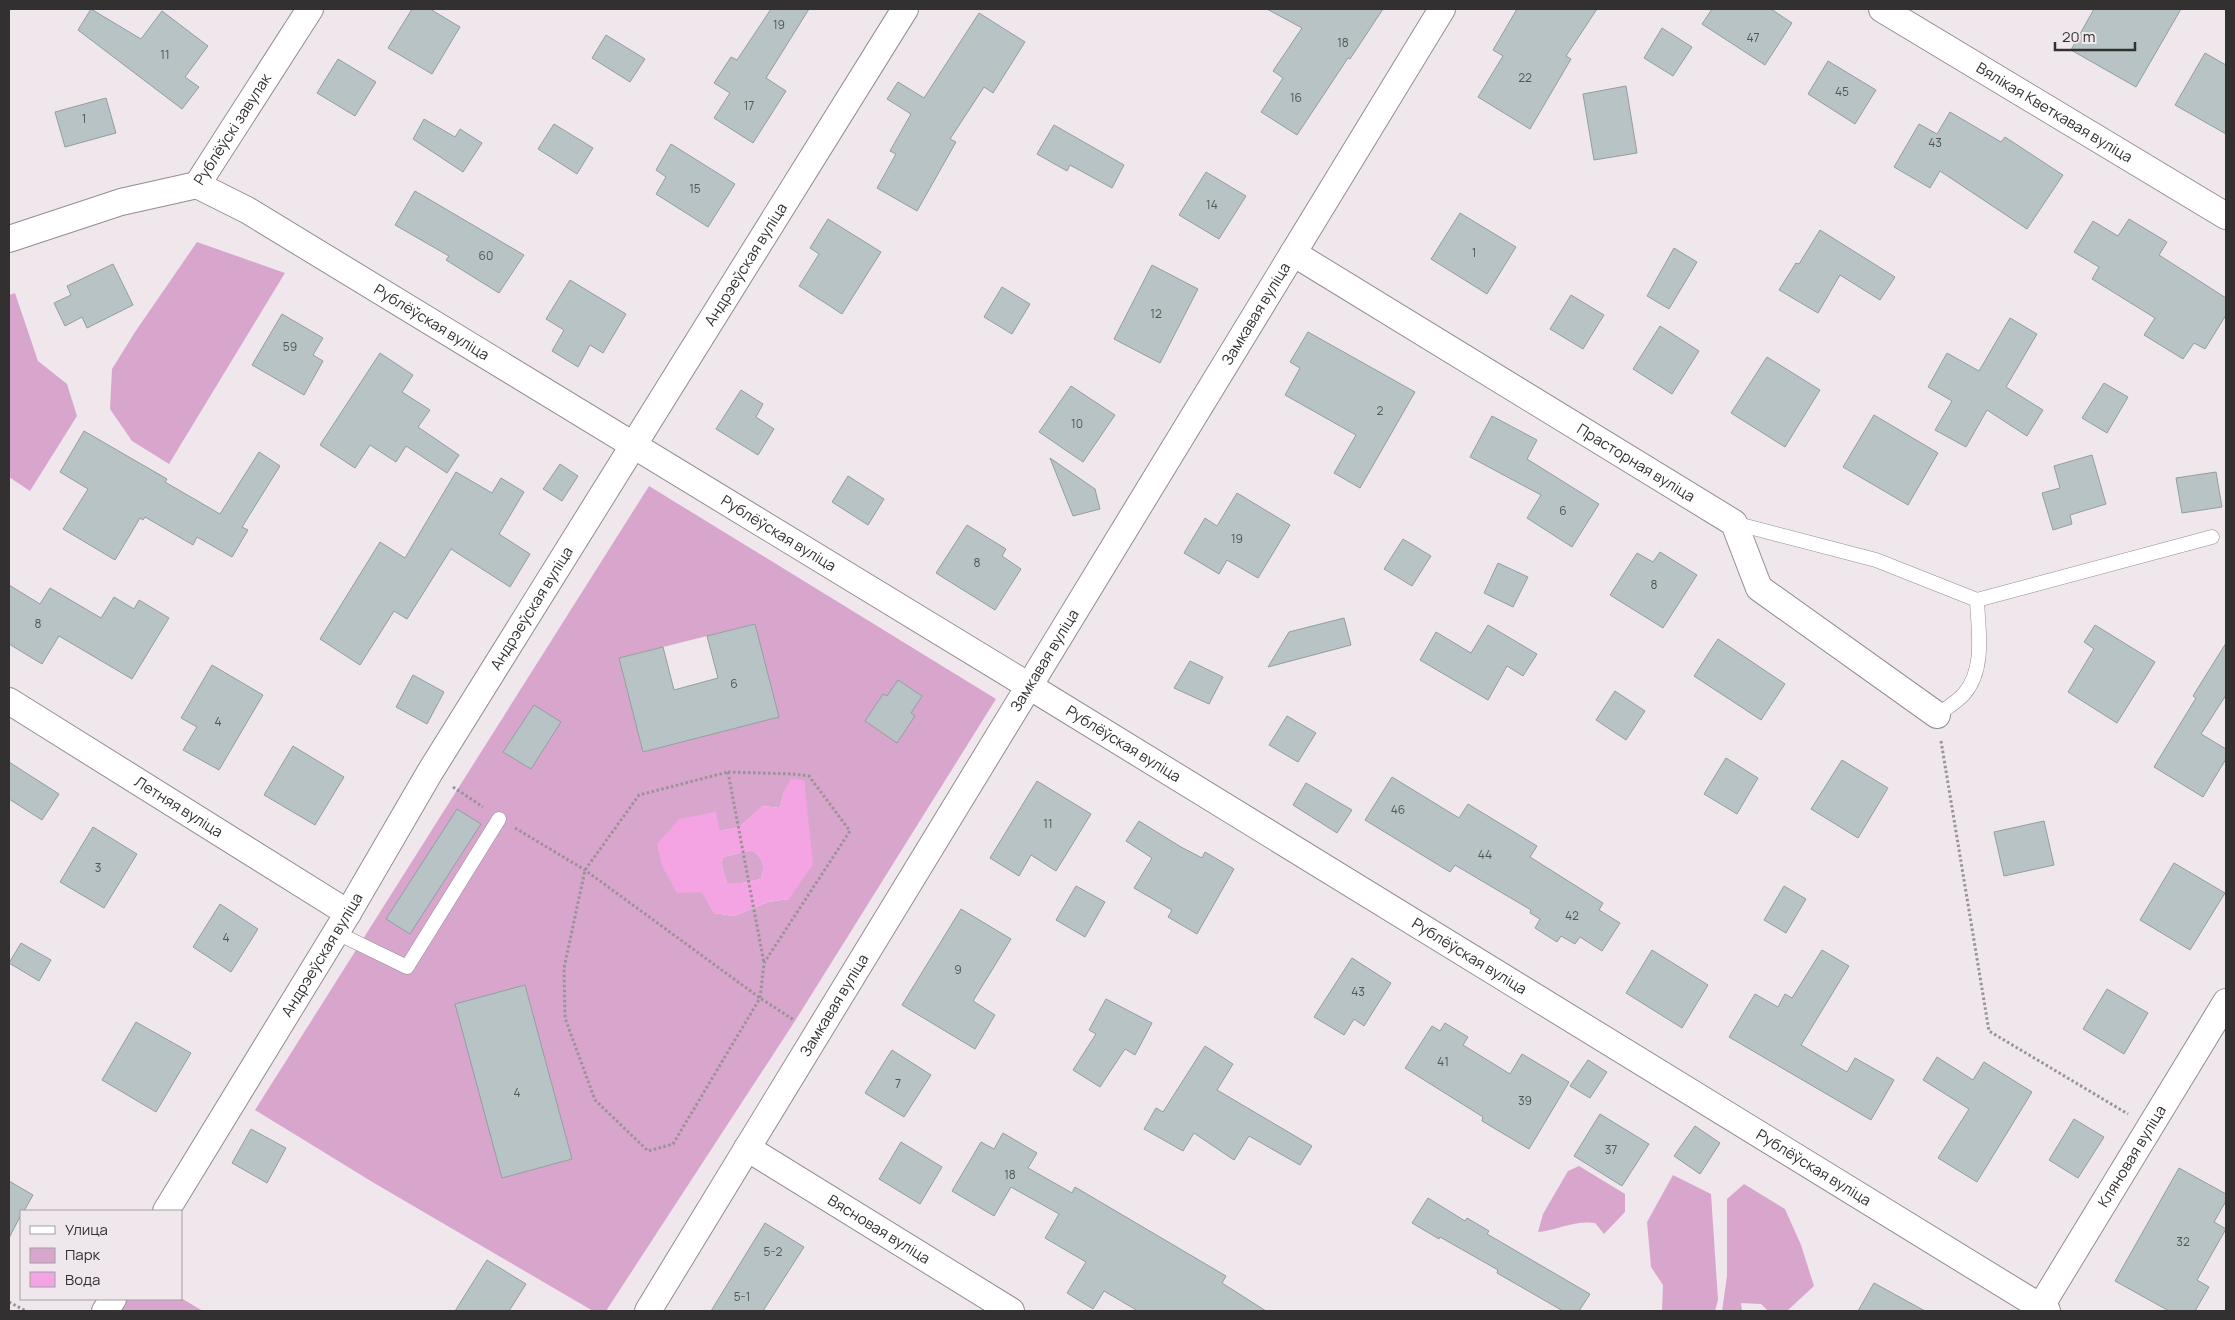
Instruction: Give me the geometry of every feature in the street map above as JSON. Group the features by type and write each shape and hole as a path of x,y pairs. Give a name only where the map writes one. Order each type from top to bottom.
{"street":[{"name":"Рублёўскі завулак","path":"9,239 121,202 197,185 310,9"},
{"name":"Андрэеўская вуліца","path":"167,1210 342,922 430,772 905,9"},
{"name":"Замкавая вуліца","path":"648,1311 1442,9"},
{"name":"Вялікая Кветкавая вуліца","path":"1882,9 2226,216"},
{"name":"Рублёўская вуліца","path":"197,185 247,210 1029,686 2041,1310"},
{"name":"Прасторная вуліца","path":"1293,252 1734,523"},
{"path":"1734,523 1759,588 1937,715"},
{"name":"Летняя вуліца","path":"9,701 342,922"},
{"name":"Кляновая вуліца","path":"2041,1310 2149,1126 2226,1002"},
{"name":"Вясновая вуліца","path":"747,1148 1011,1311"},
{"path":"105,1311 112,1300"}],"lane":[{"path":"1734,523 1876,560 1977,600 2212,537"},
{"path":"1937,715 1964,694 1973,680 1979,654 1977,600"},
{"path":"342,922 407,967 500,819"}],"path":[{"path":"1937,715 1989,1031 2149,1126"},
{"path":"430,772 500,819 585,870 760,998 816,1034"},
{"path":"728,772 764,962 760,998 673,1144 648,1151 596,1100 565,1018 564,968 585,870 639,796 728,772 809,776 850,831 764,962"},
{"path":"9,1302 26,1311"}],"green space":[{"path":"197,242 285,273 169,464 132,441 110,409 112,369"},
{"path":"15,293 38,361 67,384 77,416 30,491 9,477 9,295"},
{"path":"649,486 996,699 795,1021 606,1311 593,1311 374,1183 255,1110","holes":["755,624 779,717 643,752 619,658","804,780 807,828 789,899 768,902 734,916 714,913 702,891 720,831 739,827 763,806 780,808 784,791","525,985 572,1159 502,1178 456,1004"]},
{"path":"752,850 763,863 761,879 742,883 727,883 721,863 723,857"},
{"path":"1579,1166 1625,1194 1625,1212 1604,1234 1595,1223 1588,1222 1538,1232 1543,1214 1568,1171"},
{"path":"1673,1175 1711,1194 1718,1300 1715,1311 1662,1311 1663,1285 1651,1267 1647,1222"},
{"path":"1744,1184 1785,1209 1801,1245 1814,1286 1787,1311 1768,1311 1761,1304 1741,1303 1742,1311 1722,1311 1727,1276 1727,1199"},
{"path":"182,1299 203,1311 122,1311 125,1300"}],"water":[{"path":"791,779 804,780 813,864 789,899 768,902 734,916 714,913 702,892 677,893 662,866 657,844 679,819 716,812 720,831 739,827 763,806 780,808 784,791","holes":["752,850 763,863 761,879 742,883 727,883 721,863 723,857"]}],"building":[{"path":"91,9 141,39 162,11 208,46 185,77 199,87 182,109 78,30"},
{"path":"412,9 430,9 460,27 432,74 388,48"},
{"path":"771,9 809,9 766,78 786,91 753,143 714,118 730,93 714,83 731,57 737,60"},
{"path":"1267,9 1383,9 1297,135 1261,112 1283,78 1273,71 1302,28"},
{"path":"1517,9 1597,9 1566,56 1571,59 1530,129 1478,97 1503,56 1493,50"},
{"path":"1712,9 1771,9 1792,23 1765,65 1702,24"},
{"path":"2094,9 2181,9 2136,87 2071,50"},
{"path":"979,13 1025,42 993,93 984,87 950,139 956,142 917,211 877,188 896,154 890,151 911,114 887,99 898,82 924,98"},
{"path":"1662,28 1692,47 1673,76 1644,58"},
{"path":"606,35 645,59 630,82 592,58"},
{"path":"2205,53 2226,65 2226,134 2175,105"},
{"path":"338,59 376,82 355,116 317,93"},
{"path":"1828,61 1876,90 1855,124 1808,94"},
{"path":"1626,86 1637,153 1594,160 1583,94"},
{"path":"106,98 116,133 65,147 55,112"},
{"path":"1950,112 2001,142 2005,137 2063,175 2027,229 1940,171 1930,188 1894,167 1919,124 1937,134"},
{"path":"424,119 455,137 460,129 482,143 463,172 413,139"},
{"path":"554,124 593,148 577,174 538,149"},
{"path":"1054,125 1124,165 1112,188 1070,165 1067,171 1037,154"},
{"path":"671,144 735,184 708,227 656,194 666,177 656,170"},
{"path":"1206,172 1246,196 1219,239 1179,215"},
{"path":"415,191 524,255 499,293 446,260 449,256 395,225"},
{"path":"1460,213 1516,247 1487,294 1431,259"},
{"path":"828,219 881,252 842,314 799,286 819,254 810,248"},
{"path":"2129,219 2167,242 2159,255 2226,298 2226,315 2205,349 2194,343 2183,359 2144,335 2155,318 2092,279 2099,267 2074,252 2093,221 2118,236"},
{"path":"1820,230 1895,277 1880,300 1840,275 1818,313 1779,290 1796,263 1799,264"},
{"path":"1674,248 1697,262 1669,309 1647,296"},
{"path":"113,264 133,305 87,328 82,317 65,326 54,303 71,295 67,286"},
{"path":"1152,265 1198,289 1160,363 1114,339"},
{"path":"570,280 626,314 603,353 590,345 578,367 552,351 564,330 546,319"},
{"path":"1002,287 1030,304 1012,334 984,317"},
{"path":"1571,295 1604,315 1583,349 1550,329"},
{"path":"282,314 323,338 313,355 323,361 304,395 252,365"},
{"path":"2010,318 2037,334 2006,387 2043,410 2027,436 1987,410 1966,447 1935,430 1952,401 1928,387 1947,353 1979,371"},
{"path":"1660,326 1699,351 1672,394 1633,369"},
{"path":"1308,332 1415,392 1360,488 1334,473 1356,435 1285,395 1300,368 1290,362"},
{"path":"380,353 413,375 402,392 430,410 418,427 459,455 447,473 406,446 396,462 370,445 355,468 320,445"},
{"path":"1767,357 1820,390 1785,447 1731,413"},
{"path":"2104,383 2128,397 2107,433 2082,418"},
{"path":"1071,386 1115,415 1083,462 1039,432"},
{"path":"741,390 763,404 756,417 774,429 758,455 716,429"},
{"path":"1874,415 1938,453 1908,505 1843,467"},
{"path":"1492,416 1537,440 1527,459 1599,504 1572,547 1527,518 1541,495 1470,457"},
{"path":"84,431 167,479 165,482 220,514 259,452 280,466 242,527 248,530 232,557 197,537 193,545 145,517 143,520 140,518 115,560 63,529 88,489 60,472"},
{"path":"2092,455 2106,504 2070,515 2072,524 2053,530 2042,493 2060,488 2054,466"},
{"path":"1050,458 1095,489 1100,509 1073,516"},
{"path":"560,464 578,476 562,501 543,489"},
{"path":"456,472 492,493 501,478 524,492 499,534 530,554 510,587 451,549 407,619 394,611 360,665 320,639 380,542 405,558"},
{"path":"2216,472 2222,507 2182,513 2176,478"},
{"path":"848,476 884,499 868,525 832,502"},
{"path":"1237,493 1290,525 1258,578 1227,560 1219,574 1184,553 1205,518 1217,526"},
{"path":"967,525 1006,549 1002,556 1021,569 995,610 936,573"},
{"path":"1403,539 1431,556 1412,586 1384,569"},
{"path":"1660,552 1697,575 1663,628 1610,595 1637,553 1653,562"},
{"path":"1498,563 1528,577 1513,607 1484,593"},
{"path":"9,585 40,604 50,588 101,618 114,597 134,609 139,600 169,618 132,679 59,636 42,664 9,644"},
{"path":"1344,618 1351,645 1268,667 1289,632"},
{"path":"755,624 779,717 643,752 619,658 663,647 674,690 718,678 707,636"},
{"path":"1488,625 1537,654 1523,676 1507,666 1488,700 1420,660 1436,632 1471,653"},
{"path":"2095,625 2155,662 2117,723 2068,692 2094,649 2084,642"},
{"path":"1718,639 1785,684 1761,720 1694,676"},
{"path":"2226,643 2226,695 2201,734 2226,749 2226,759 2203,797 2154,767 2196,698 2193,696"},
{"path":"1190,661 1223,677 1209,704 1174,688"},
{"path":"212,665 263,695 219,770 183,750 197,727 181,718"},
{"path":"413,675 444,692 427,724 396,707"},
{"path":"898,680 922,696 911,713 915,716 897,743 865,721 883,694 887,696"},
{"path":"1615,691 1645,711 1626,740 1596,720"},
{"path":"534,705 561,722 531,769 503,752"},
{"path":"1287,716 1316,733 1298,762 1269,745"},
{"path":"293,746 344,777 315,825 264,795"},
{"path":"1726,758 1758,778 1737,814 1704,794"},
{"path":"1842,760 1888,788 1858,838 1811,809"},
{"path":"9,762 59,794 42,820 9,799"},
{"path":"1392,777 1459,818 1468,804 1537,846 1530,857 1603,903 1599,910 1620,923 1602,951 1580,937 1575,944 1561,936 1557,942 1535,928 1540,919 1530,913 1531,910 1455,865 1450,872 1365,820"},
{"path":"1037,781 1091,814 1056,871 1031,855 1019,876 990,858"},
{"path":"1306,783 1352,810 1337,833 1293,805"},
{"path":"457,809 481,824 410,934 386,919"},
{"path":"1139,821 1202,858 1205,852 1234,869 1197,934 1168,917 1172,910 1134,888 1152,858 1126,841"},
{"path":"2044,821 2054,865 2004,876 1994,832"},
{"path":"93,827 137,854 104,908 60,882"},
{"path":"2174,863 2225,893 2190,950 2140,920"},
{"path":"1076,886 1105,902 1085,937 1056,920"},
{"path":"1784,886 1806,899 1786,933 1764,920"},
{"path":"220,904 258,929 231,972 193,947"},
{"path":"961,909 1011,939 973,1001 995,1015 975,1049 902,1005"},
{"path":"21,943 51,960 39,981 9,963"},
{"path":"1652,950 1708,985 1682,1028 1626,993"},
{"path":"1822,950 1849,966 1801,1045 1847,1072 1855,1058 1894,1080 1871,1120 1729,1037 1755,994 1778,1007 1785,994 1792,998"},
{"path":"1352,958 1391,983 1364,1026 1354,1019 1344,1035 1314,1017"},
{"path":"525,985 572,1159 502,1178 455,1004"},
{"path":"2107,989 2148,1013 2124,1054 2083,1029"},
{"path":"1106,999 1152,1023 1135,1055 1125,1049 1100,1087 1073,1070 1096,1034 1089,1030"},
{"path":"136,1022 191,1053 156,1112 102,1080"},
{"path":"1445,1023 1468,1037 1463,1045 1510,1074 1522,1054 1569,1082 1529,1149 1482,1121 1483,1117 1405,1068 1432,1026 1440,1031"},
{"path":"1205,1046 1233,1064 1217,1090 1312,1146 1300,1165 1249,1136 1234,1160 1194,1133 1183,1151 1144,1129 1156,1108 1163,1112"},
{"path":"892,1050 931,1075 904,1117 865,1093"},
{"path":"1937,1057 1973,1080 1984,1062 2032,1092 1977,1182 1938,1158 1969,1109 1923,1080"},
{"path":"1588,1060 1607,1072 1590,1098 1570,1086"},
{"path":"1600,1114 1649,1144 1622,1186 1574,1156"},
{"path":"2074,1119 2104,1137 2078,1178 2049,1160"},
{"path":"1695,1126 1720,1143 1700,1174 1674,1156"},
{"path":"251,1129 286,1148 267,1183 232,1163"},
{"path":"1003,1133 1037,1153 1028,1168 1072,1193 1075,1187 1226,1276 1222,1283 1266,1311 1138,1311 1104,1291 1093,1309 1067,1293 1086,1262 1045,1238 1059,1214 1011,1187 994,1216 952,1191 981,1142 994,1149"},
{"path":"901,1142 942,1167 920,1204 879,1179"},
{"path":"2179,1168 2226,1194 2226,1201 2214,1222 2226,1229 2197,1280 2209,1287 2195,1311 2169,1311 2115,1281"},
{"path":"9,1181 33,1195 25,1210 20,1210 20,1217 9,1238"},
{"path":"1428,1198 1465,1221 1467,1218 1489,1231 1487,1234 1590,1294 1579,1311 1563,1311 1497,1273 1498,1270 1412,1223"},
{"path":"765,1223 804,1247 763,1311 711,1311"},
{"path":"487,1260 526,1284 509,1311 455,1311"},
{"path":"1874,1283 1925,1311 1858,1311"}]}
